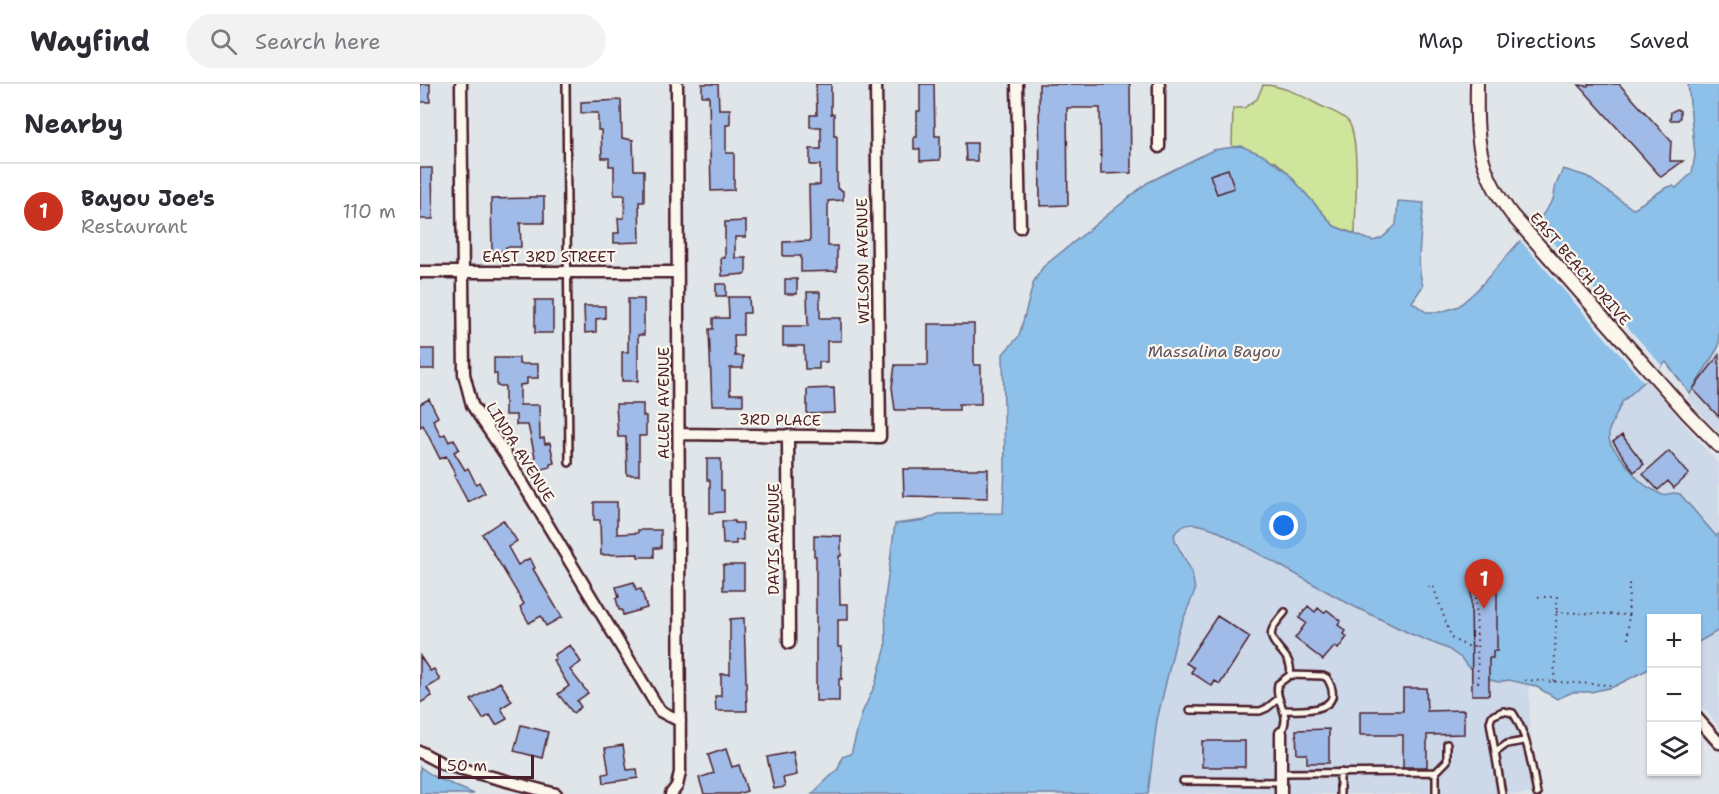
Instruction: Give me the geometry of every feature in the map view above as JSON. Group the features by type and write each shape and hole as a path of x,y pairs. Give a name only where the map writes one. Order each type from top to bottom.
{"street":[{"name":"LINDA AVENUE","path":"461,84 464,374 472,405 505,454 660,711 680,721"},
{"name":"ALLEN AVENUE","path":"671,794 677,786 680,772 677,84"},
{"name":"WILSON AVENUE","path":"876,84 880,437"},
{"path":"1017,84 1020,227"},
{"path":"1159,84 1159,147"},
{"name":"EAST BEACH DRIVE","path":"1477,84 1477,134 1482,160 1499,198 1653,375 1719,446"},
{"name":"EAST 3RD STREET","path":"420,272 678,272"},
{"name":"3RD PLACE","path":"679,434 880,437"},
{"name":"DAVIS AVENUE","path":"788,435 789,643"},
{"path":"1700,722 1719,743"},
{"path":"1281,733 1281,794"},
{"path":"420,752 443,764 556,794"}],"lane":[{"path":"566,84 568,463"},
{"path":"1285,612 1271,630 1271,639 1289,660 1292,667 1290,675"},
{"path":"1281,733 1285,727 1285,710 1278,699 1278,684 1290,675 1327,678 1333,692 1332,698 1319,709 1285,710"},
{"path":"1190,710 1260,711 1278,699"},
{"path":"1502,794 1490,722 1492,716 1503,711 1513,713 1518,720 1530,757 1537,794"},
{"path":"1496,752 1507,744 1524,741"},
{"path":"1436,794 1436,772 1446,761 1447,744"},
{"path":"1340,772 1340,794"},
{"path":"1183,781 1281,778 1340,772 1436,772"}],"path":[{"path":"1628,639 1629,582"},
{"path":"1428,587 1433,586 1452,639 1467,646 1477,646"},
{"path":"1538,597 1557,597 1554,682"},
{"path":"1478,683 1476,598 1493,598"},
{"path":"1557,612 1629,615"},
{"path":"1525,681 1610,684"}],"shaded area":[{"path":"1719,347 1719,433 1687,399"},
{"path":"1647,380 1719,465 1719,534 1716,536 1680,494 1658,494 1637,478 1610,443 1609,430 1620,405"},
{"path":"1189,523 1214,529 1353,606 1448,649 1461,658 1467,666 1498,682 1509,680 1529,684 1532,794 1288,794 1289,730 1276,729 1275,794 1148,794 1157,720 1178,631 1193,599 1183,555 1174,535 1177,530"},
{"path":"1719,630 1719,726 1701,706 1701,640"}],"green space":[{"path":"1263,85 1290,91 1347,120 1354,140 1356,156 1355,234 1334,226 1276,162 1232,146 1233,108 1244,108 1257,99"}],"water":[{"name":"Massalina Bayou","path":"1688,84 1719,84 1719,346 1690,394 1666,362 1622,402 1609,430 1609,439 1611,445 1646,486 1662,495 1680,494 1716,536 1719,534 1719,630 1701,641 1701,614 1647,614 1647,670 1613,687 1591,692 1573,692 1557,699 1535,686 1509,680 1498,682 1491,680 1467,666 1461,658 1448,649 1353,606 1214,529 1192,524 1182,527 1174,535 1192,572 1195,591 1178,632 1157,720 1148,794 812,794 838,769 842,757 851,754 862,713 875,685 886,647 885,599 895,524 925,520 938,514 1003,513 1005,466 1003,354 1019,336 1034,281 1043,267 1147,183 1213,150 1241,146 1265,156 1286,171 1334,226 1373,241 1382,238 1396,225 1398,201 1424,203 1419,256 1423,286 1412,302 1426,312 1441,312 1459,306 1477,290 1541,217 1553,200 1563,169 1586,176 1633,209 1667,187 1676,188 1692,173 1695,155"},
{"path":"420,767 435,777 474,794 420,794"}],"pier":[{"path":"1533,220 1662,366 1644,382 1518,238"}],"building":[{"path":"420,84 430,84 430,102 420,102"},
{"path":"702,84 718,84 719,109 730,109 730,125 726,125 726,153 734,153 734,190 711,191 709,96 702,96"},
{"path":"816,84 831,84 831,114 834,114 834,136 837,136 837,188 843,191 843,200 828,201 828,246 837,246 837,271 801,272 801,256 783,256 783,242 810,241 809,185 820,185 820,165 810,165 810,149 821,149 821,127 810,127 810,115 817,115"},
{"path":"920,84 934,84 935,136 940,136 940,160 920,161 920,149 914,149 914,137 917,137 917,111 920,111"},
{"path":"1039,84 1130,84 1131,173 1101,174 1100,108 1067,108 1068,205 1040,206"},
{"path":"1588,84 1619,84 1671,141 1670,161 1683,161 1661,177 1579,85 1588,86"},
{"path":"621,100 622,138 633,140 634,170 644,170 644,202 639,202 640,242 614,243 614,233 619,233 618,218 624,218 625,195 614,195 614,166 609,166 609,158 602,158 598,113 581,113 581,102"},
{"path":"1677,109 1680,111 1680,118 1670,120 1671,112"},
{"path":"965,143 977,143 977,161 966,161"},
{"path":"420,168 432,168 433,219 420,219"},
{"path":"1228,169 1234,188 1217,194 1210,175"},
{"path":"544,197 544,223 520,223 521,247 506,247 506,251 492,251 491,199"},
{"path":"746,221 746,237 735,237 735,258 746,258 746,274 722,276 721,258 725,258 725,222"},
{"path":"785,279 797,279 797,294 785,294"},
{"path":"716,284 726,284 726,296 716,296"},
{"path":"807,292 820,292 820,318 841,318 841,341 827,341 827,362 819,362 819,369 805,369 804,346 783,346 783,326 808,326"},
{"path":"728,297 749,297 750,313 743,313 743,335 734,335 735,356 743,356 743,368 730,368 730,394 743,394 743,405 712,405 709,329 713,329 713,318 729,318"},
{"path":"628,299 644,299 644,335 638,335 638,381 622,381 622,352 628,352"},
{"path":"535,300 553,300 553,333 535,333"},
{"path":"584,306 605,306 605,318 596,319 596,332 585,333"},
{"path":"928,324 974,324 974,365 981,365 981,404 959,404 959,410 895,410 892,387 895,365 928,365"},
{"path":"420,349 434,349 434,369 420,369"},
{"path":"1719,355 1719,417 1693,389"},
{"path":"494,358 519,358 519,364 538,364 538,378 527,378 527,384 520,385 520,405 539,405 540,439 544,438 545,444 550,443 554,463 550,464 550,467 538,470 528,425 516,425 516,415 505,415 505,386 497,386"},
{"path":"834,388 835,413 807,414 807,389"},
{"path":"429,399 438,417 433,420 441,436 445,434 449,442 454,439 459,449 454,452 465,470 468,468 476,484 479,482 485,493 468,502 446,456 440,459 423,425 420,427 420,404"},
{"path":"616,404 643,404 643,416 646,416 646,436 639,436 639,475 627,475 626,437 618,437"},
{"path":"1622,435 1644,464 1634,472 1613,442"},
{"path":"1669,451 1689,474 1674,488 1668,481 1658,490 1643,474"},
{"path":"707,459 721,459 724,512 710,513 710,480 707,480"},
{"path":"903,469 988,469 988,498 904,496"},
{"path":"594,502 617,502 617,534 638,533 638,530 661,530 661,548 654,548 654,557 638,557 638,554 601,555 600,520 594,520"},
{"path":"503,520 517,541 508,547 518,565 530,558 535,568 533,569 562,617 546,626 541,616 529,623 520,607 524,604 482,534"},
{"path":"722,521 743,523 743,540 736,540 736,544 723,544"},
{"path":"814,535 841,536 840,604 848,604 848,620 838,620 838,647 842,647 839,701 816,701"},
{"path":"723,565 744,565 744,590 723,590"},
{"path":"634,582 636,590 641,589 647,608 623,615 616,598 619,597 616,587"},
{"path":"1471,591 1497,591 1497,651 1493,651 1493,658 1489,658 1489,695 1472,695"},
{"path":"1308,606 1315,612 1318,608 1324,613 1327,610 1341,621 1338,625 1346,631 1344,634 1347,637 1338,649 1335,646 1323,660 1295,638 1306,623 1299,618"},
{"path":"1217,616 1250,637 1220,684 1215,681 1212,686 1191,672 1194,668 1186,663"},
{"path":"744,618 747,711 716,711 715,696 721,696 721,674 730,674 730,619"},
{"path":"570,645 581,662 570,670 588,693 577,701 581,707 573,713 558,694 569,686 553,660 556,659 554,655"},
{"path":"420,656 430,671 434,669 440,680 427,688 432,696 420,703"},
{"path":"500,682 512,701 501,708 507,719 496,725 490,715 483,719 471,700"},
{"path":"1403,688 1426,688 1427,711 1464,710 1464,734 1427,735 1427,767 1403,767 1403,735 1360,735 1360,711 1403,711"},
{"path":"521,725 548,732 542,758 514,751"},
{"path":"1329,729 1329,763 1307,763 1307,754 1297,754 1296,730"},
{"path":"1202,741 1245,741 1245,767 1202,767"},
{"path":"623,745 627,770 637,769 638,778 604,783 603,774 609,773 605,748"},
{"path":"726,749 732,767 739,765 747,791 738,794 704,794 699,778 714,773 708,755"},
{"path":"793,752 797,775 783,778 785,787 774,789 767,757"}],"place":[{"name":"Bayou Joe's","path":"1484,609"}]}
